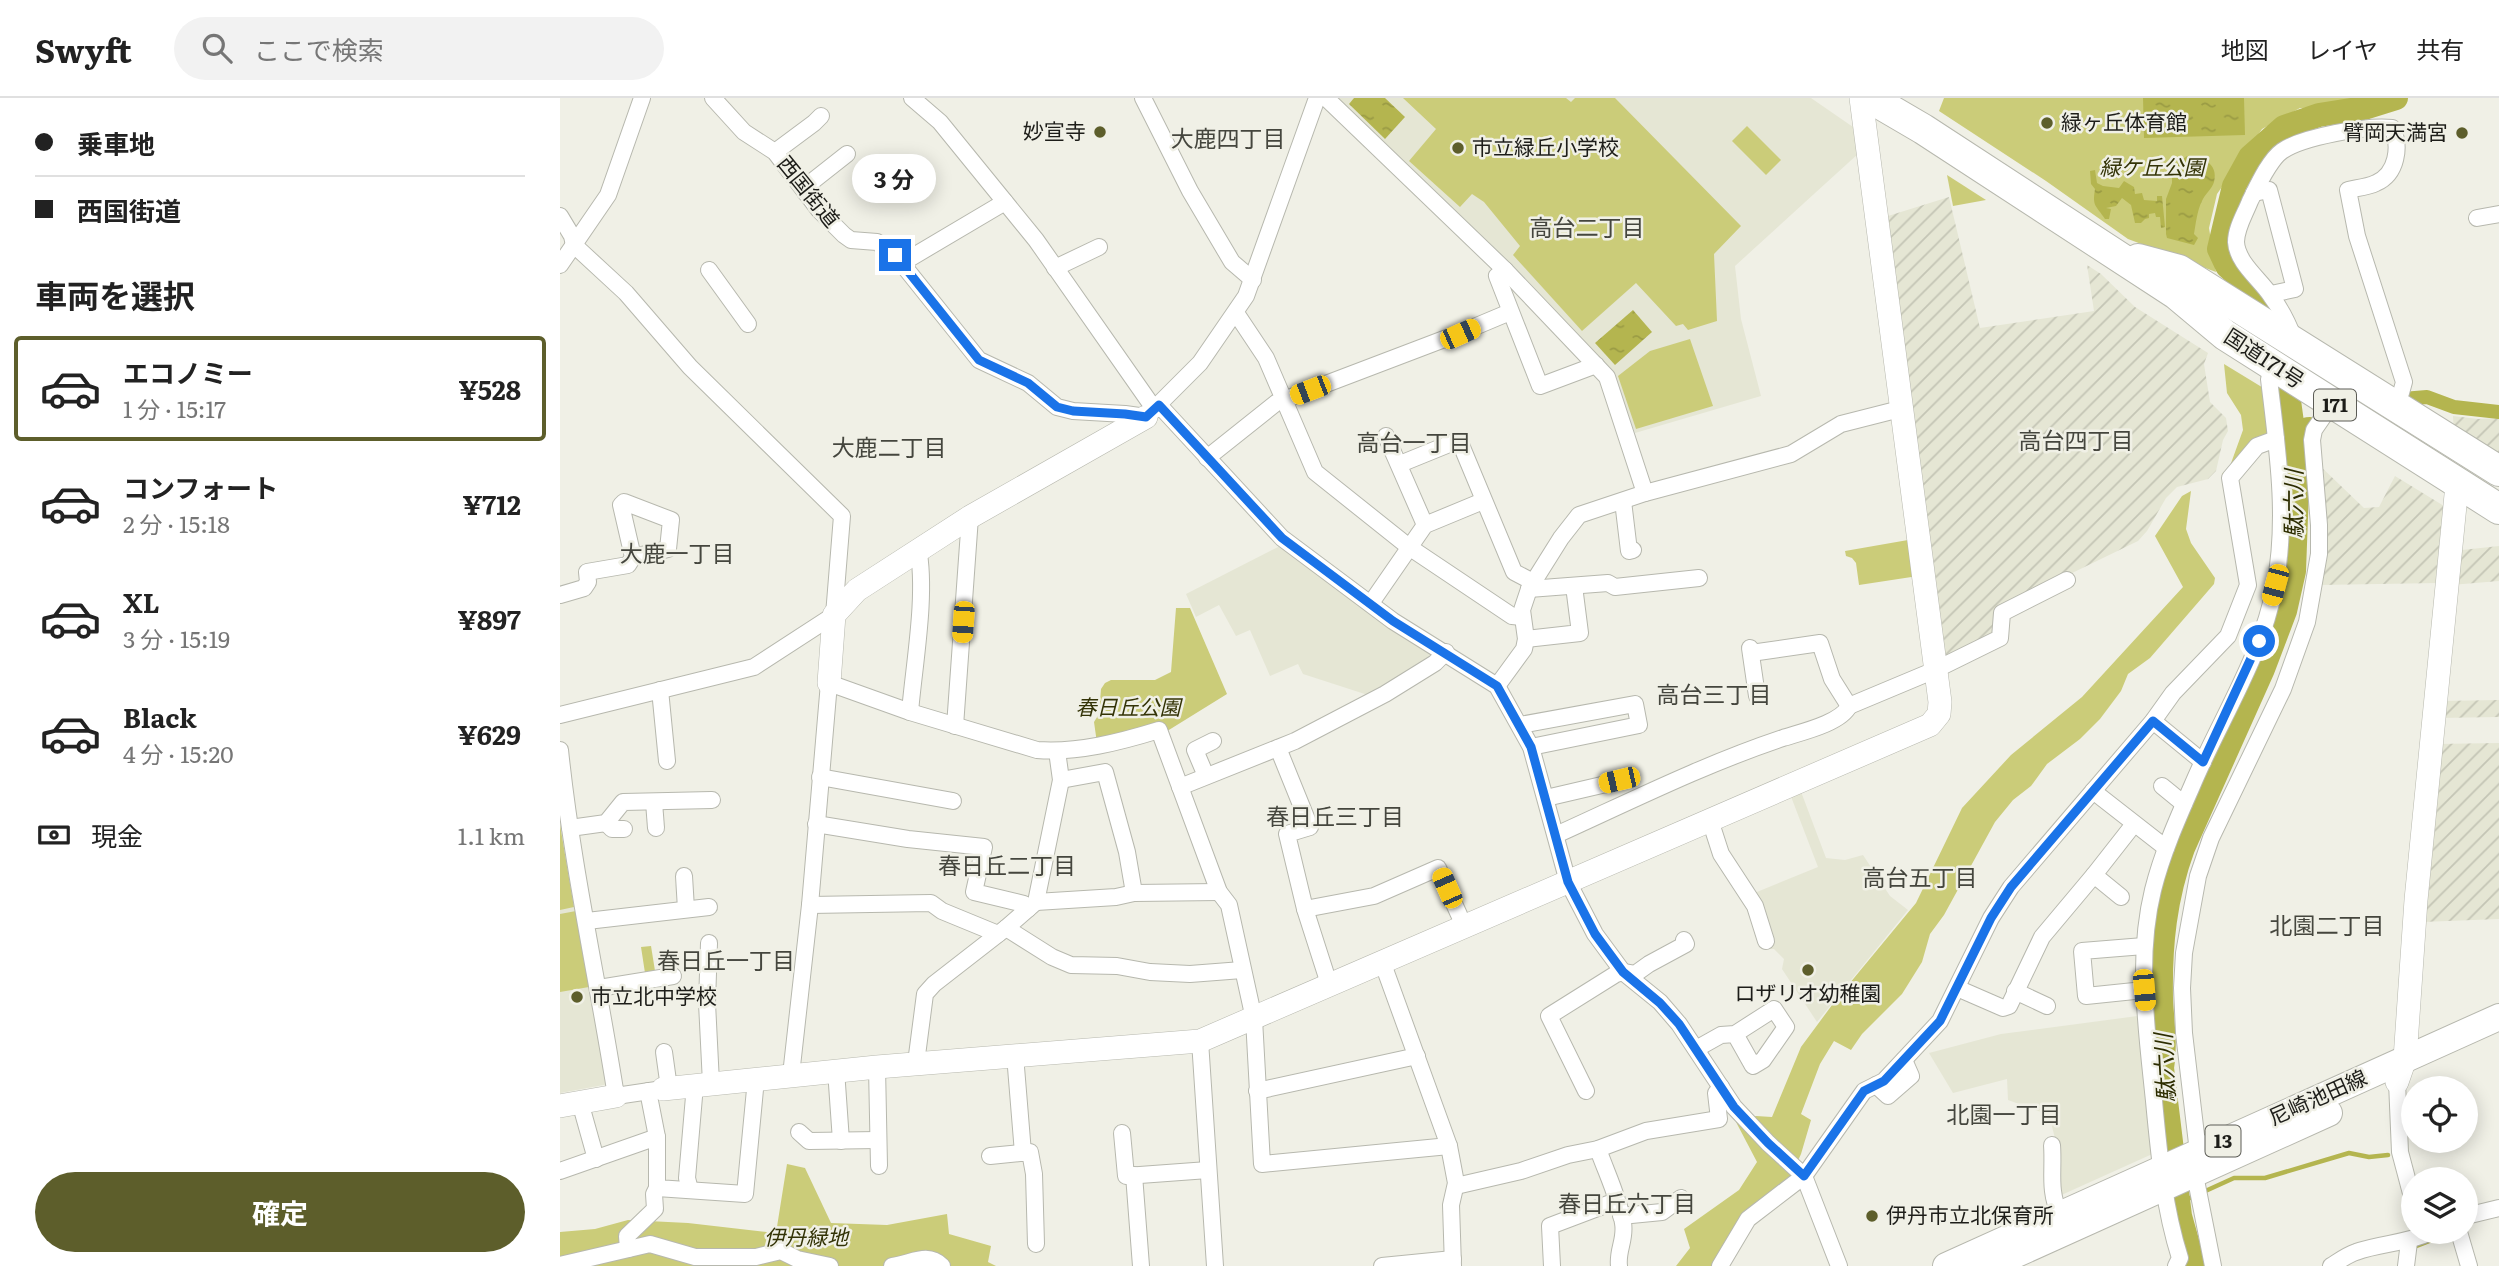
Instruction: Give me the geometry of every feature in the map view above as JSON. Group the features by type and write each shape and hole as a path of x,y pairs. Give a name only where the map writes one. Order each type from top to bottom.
{"highway":[{"name":"国道171号","path":"1870,98 1923,129 2176,294 2225,335 2499,509"},
{"name":"171","path":"2111,252 2179,270 2499,471"},
{"name":"171","path":"2111,252 2157,303 2273,381 2499,524"},
{"name":"国道171号","path":"2176,294 2234,320 2499,490"}],"main road":[{"name":"尼崎池田線","path":"1990,1266 2163,1179 2401,1070 2499,1017"},
{"name":"尼崎池田線","path":"2401,1070 2499,1036"},
{"name":"尼崎池田線","path":"1947,1266 2060,1214 2163,1179"}],"street":[{"path":"560,265 608,195 642,98"},
{"name":"西国街道","path":"713,98 744,132 775,152 819,211 844,235 851,240 877,242 902,263 979,360 1028,383 1057,407 1073,411 1125,414 1153,411"},
{"path":"912,98 940,122 1006,202 1055,268 1153,411 1207,458 1282,538 1393,621 1497,686 1531,747 1568,882 1595,934 1623,972 1660,1003 1679,1024 1734,1107 1804,1176 1839,1266"},
{"path":"1143,98 1190,191 1232,262 1253,280"},
{"path":"560,715 754,667 834,615 857,590 918,548 1153,411 1200,363 1236,313 1253,280 1317,98"},
{"path":"1326,98 1505,270 1607,377 1645,493"},
{"path":"596,1159 570,1104 660,1089 791,1074 1200,1041 1930,726 1940,710 1861,98"},
{"path":"775,152 821,116"},
{"path":"2292,342 2288,322 2241,257 2236,243 2239,226 2254,193 2280,153 2302,141 2379,127 2392,128 2396,137 2396,160 2391,171 2378,183 2348,190 2357,236 2403,382 2401,393 2391,402"},
{"path":"805,192 814,180 847,154"},
{"path":"2254,193 2269,190 2295,289 2271,295"},
{"path":"902,263 1006,202"},
{"path":"2477,218 2499,214"},
{"path":"560,216 572,236 574,246 626,293 690,367 842,516 810,905 791,1074"},
{"path":"1055,268 1099,247"},
{"path":"709,270 748,324"},
{"path":"1505,270 1497,276 1540,386 1596,365"},
{"path":"1207,458 1276,403 1460,334 1510,312"},
{"path":"1236,313 1266,358 1315,472 1409,547 1512,616 1522,617"},
{"path":"2176,1266 2180,1258 2163,1179 2144,990 2144,946 2152,892 2166,848 2184,803 2254,655 2275,585 2281,508 2273,381"},
{"path":"1497,686 1522,655 1526,639 1522,617 1531,586 1579,515 1645,493 1791,454 1841,424 1900,408"},
{"path":"2213,1266 2196,1164 2182,988 2190,914 2198,876 2211,838 2283,689 2307,622 2319,554 2312,440 2322,412"},
{"path":"1386,436 1425,525"},
{"path":"1720,1266 1748,1219 1804,1176 1864,1091 1884,1081 1940,1021 1991,918 2011,887 2153,721 2173,693 2228,636 2248,585 2230,478 2257,446 2276,439"},
{"path":"1400,464 1459,440 1514,572 1531,586 1608,583 1615,587 1699,578"},
{"path":"2404,1167 2400,1152 2401,1070 2456,495"},
{"path":"1371,603 1425,525 1483,501"},
{"path":"1623,501 1629,550"},
{"path":"955,726 970,517"},
{"path":"910,712 921,593 922,568 918,548"},
{"path":"560,595 584,589 588,582 587,572 628,565 633,557"},
{"path":"1556,835 1678,779 1764,744 1826,723 1846,713 1849,706 1935,670 2000,638 2002,613 2067,580"},
{"path":"1526,639 1580,633 1574,586"},
{"path":"1757,696 1751,650 1819,638 1832,679 1849,706"},
{"path":"1180,787 1295,741 1385,694 1435,663 1446,652"},
{"path":"829,683 910,712 1037,750 1057,751 1098,746 1159,730 1219,892 1229,905 1254,1019 1262,1164 1448,1146"},
{"path":"660,690 667,761"},
{"path":"1520,725 1635,704 1639,725 1531,747"},
{"path":"2153,721 2203,762"},
{"path":"1206,776 1195,750 1213,741"},
{"path":"1278,748 1311,827 1287,834 1305,909 1330,987"},
{"path":"560,750 570,828 616,1096"},
{"path":"916,1063 925,994 1032,905 1061,780 1057,751"},
{"path":"1061,780 1105,772 1127,852 1134,893"},
{"path":"820,777 953,801"},
{"path":"1546,797 1619,780"},
{"path":"2162,786 2184,803"},
{"path":"2093,791 2166,848"},
{"path":"570,828 606,823 622,802 712,800"},
{"path":"654,802 656,828"},
{"path":"1710,820 1721,853 1755,906 1766,942"},
{"path":"606,823 612,829 624,829"},
{"path":"816,824 908,839 984,847 974,892 1024,904 1116,897 1134,893 1219,892"},
{"path":"1957,988 2003,1009 2009,1006 2042,937 2134,824"},
{"path":"1305,909 1374,896 1438,867 1465,928"},
{"path":"2094,875 2121,897"},
{"path":"684,876 686,909"},
{"path":"810,905 931,903 942,911 1002,931 1071,965 1190,974 1242,970"},
{"path":"587,921 709,907"},
{"path":"1586,1091 1549,1016 1616,974 1636,974 1648,964 1686,944 1684,940"},
{"path":"690,1190 687,1178 703,1084 709,943"},
{"path":"2144,946 2079,952 2087,996 2144,990"},
{"path":"1382,1266 1453,1262 1451,1205 1456,1186 1448,1146 1383,964"},
{"path":"599,988 673,976"},
{"path":"2015,991 2048,1006"},
{"path":"1696,1049 1721,1035 1735,1034"},
{"path":"1200,1041 1215,1266"},
{"path":"628,1249 627,1236 655,1209 657,1137 664,1052"},
{"path":"1015,1055 1023,1153"},
{"path":"1257,1091 1417,1055"},
{"path":"877,1067 879,1166"},
{"path":"836,1070 841,1140"},
{"path":"657,1188 745,1194 756,1079"},
{"path":"1456,1186 1598,1149 1646,1131 1719,1119 1716,1093 1721,1087"},
{"path":"799,1132 809,1141 878,1140"},
{"path":"1122,1133 1126,1176 1208,1170"},
{"path":"560,1171 657,1137"},
{"path":"2052,1145 2051,1191 2060,1214"},
{"path":"1598,1149 1619,1209 1624,1239 1617,1255 1619,1266"},
{"path":"990,1156 1030,1153 1039,1235"},
{"path":"1134,1175 1141,1266"},
{"path":"1552,1266 1550,1226 1619,1209 1662,1212 1681,1199"},
{"path":"2478,1213 2499,1208"},
{"path":"2331,1266 2354,1253 2401,1243"},
{"path":"560,1265 650,1244 695,1256 756,1257 781,1251 797,1259 830,1266"},
{"path":"2406,1266 2409,1244"},
{"path":"2463,1244 2469,1266"},
{"path":"892,1266 924,1258 933,1259 942,1266"}],"shaded area":[{"path":"1333,98 1811,98 1853,127 1859,153 1735,266 1741,319 1761,396 1635,433 1612,375"},
{"path":"1949,197 1980,328 2094,311 2087,265 2101,274 2135,307 2208,353 2204,364 2210,402 2226,418 2228,431 2223,440 2216,471 2208,479 2177,487 2166,498 2138,541 2006,605 1996,635 1943,658 1888,216"},
{"path":"2453,416 2499,418 2499,462 2454,434"},
{"path":"2317,463 2364,508 2379,507 2395,476 2444,506 2438,583 2320,585"},
{"path":"1280,546 1437,654 1374,697 1303,674 1298,664 1270,676 1250,630 1236,636 1219,605 1196,617 1186,594"},
{"path":"2499,546 2499,581 2451,585 2453,551"},
{"path":"2499,700 2499,717 2439,718 2441,701"},
{"path":"2499,743 2499,919 2422,922 2436,744"},
{"path":"1800,789 1826,858 1845,860 1863,855 1890,896 1908,910 1817,1022 1782,969 1784,959 1774,949 1768,949 1752,894 1818,867 1790,794"},
{"name":"市立北中学校","path":"560,800 609,1084 560,1093"},
{"path":"2145,1015 2159,1151 2057,1197 2058,1150 2049,1115 2008,1100 2007,1079 1953,1093 1929,1053 2001,1034"}],"green space":[{"path":"1403,98 1566,98 1571,102 1575,98 1615,98 1741,226 1714,254 1717,321 1688,330 1683,324 1676,326 1636,283 1582,331 1513,255 1520,246 1484,202 1472,194 1460,207 1409,161 1436,129"},
{"name":"緑ケ丘公園","path":"1944,98 2371,98 2344,107 2300,108 2262,129 2217,194 2209,228 2216,272 2128,239 1939,111"},
{"path":"1747,126 1781,160 1766,175 1732,141"},
{"path":"1947,175 1986,200 1953,206"},
{"path":"1690,339 1713,406 1636,429 1618,376 1650,351"},
{"path":"2224,364 2265,389 2269,433 2230,475 2222,474 2230,466 2243,430 2241,415 2227,393"},
{"path":"2191,491 2186,529 2191,543 2215,578 2214,584 2150,658 2128,674 2121,691 2100,719 2080,739 2047,764 2031,786 2013,800 1995,822 1944,915 1930,934 1922,962 1902,994 1862,1034 1851,1050 1834,1041 1820,1064 1801,1114 1811,1120 1801,1154 1789,1180 1715,1266 1676,1266 1690,1248 1684,1229 1739,1190 1757,1162 1736,1122 1756,1116 1772,1117 1801,1047 1835,1001 1916,903 1962,808 2011,755 2082,697 2183,587 2155,536 2182,496"},
{"path":"1908,540 1918,576 1859,585 1856,563 1846,556 1845,551"},
{"name":"春日丘公園","path":"1176,608 1190,608 1227,694 1164,733 1097,743 1094,722 1099,714 1101,689 1105,683 1111,680 1155,680 1171,672"},
{"path":"560,825 574,907 560,910"},
{"path":"576,911 589,987 560,992 560,914"},
{"path":"651,946 656,977 645,973 641,947"},
{"name":"伊丹緑地","path":"787,1164 805,1168 831,1223 887,1225 947,1214 949,1234 991,1246 988,1262 996,1266 560,1266 560,1232 595,1229 628,1220 688,1223 776,1233"}],"water":[{"path":"1354,98 1385,98 1405,117 1385,139 1349,104"},
{"path":"2143,98 2244,98 2245,135 2144,138"},
{"path":"2187,156 2208,162 2215,175 2213,185 2199,209 2194,234 2198,238 2194,245 2167,238 2166,234 2166,199 2172,183 2172,174 2176,164"},
{"path":"2095,170 2097,183 2103,186 2119,188 2124,181 2134,187 2135,194 2142,193 2144,200 2157,201 2157,196 2162,196 2165,227 2161,228 2160,217 2156,217 2155,213 2149,214 2149,218 2141,223 2135,223 2131,205 2122,198 2116,206 2106,208 2111,209 2109,219 2105,219 2094,203 2095,189 2091,184 2090,171"},
{"path":"1633,310 1652,332 1615,365 1595,343"}],"waterway":[{"name":"駄六川","path":"2194,1266 2180,1216 2162,1068 2164,1042 2161,978 2165,922 2183,848 2263,669 2285,611 2294,571 2297,490 2287,386 2269,304 2227,266 2219,249 2234,186 2250,157 2284,127 2319,115 2364,108 2396,98"},
{"path":"2403,399 2427,397 2454,407 2499,412"},
{"name":"駄六川","path":"2283,432 2310,424"},
{"path":"2179,1203 2234,1178 2265,1178 2349,1153 2369,1157 2388,1155"},
{"path":"2414,1247 2422,1244"}],"place":[{"name":"緑ヶ丘体育館","path":"2047,123"},
{"name":"妙宣寺","path":"1100,132"},
{"name":"臂岡天満宮","path":"2462,133"},
{"name":"市立緑丘小学校","path":"1458,148"},
{"name":"ロザリオ幼稚園","path":"1808,970"},
{"name":"市立北中学校","path":"577,997"},
{"name":"伊丹市立北保育所","path":"1872,1216"}],"district":[{"name":"大鹿四丁目","path":"1228,139"},
{"name":"高台二丁目","path":"1587,228"},
{"name":"高台四丁目","path":"2076,441"},
{"name":"高台一丁目","path":"1414,443"},
{"name":"大鹿二丁目","path":"889,448"},
{"name":"大鹿一丁目","path":"677,554"},
{"name":"高台三丁目","path":"1714,695"},
{"name":"春日丘三丁目","path":"1335,817"},
{"name":"春日丘二丁目","path":"1007,866"},
{"name":"高台五丁目","path":"1920,878"},
{"name":"北園二丁目","path":"2327,926"},
{"name":"春日丘一丁目","path":"726,961"},
{"name":"北園一丁目","path":"2004,1115"},
{"name":"春日丘六丁目","path":"1627,1204"}],"route":[{"path":"895,255 979,360 1028,383 1057,407 1073,411 1146,417 1159,405 1282,538 1393,621 1497,686 1531,747 1568,882 1595,934 1623,972 1660,1003 1679,1024 1734,1107 1804,1176 1864,1091 1884,1081 1940,1021 1991,918 2011,887 2153,721 2203,762 2259,641"}]}
